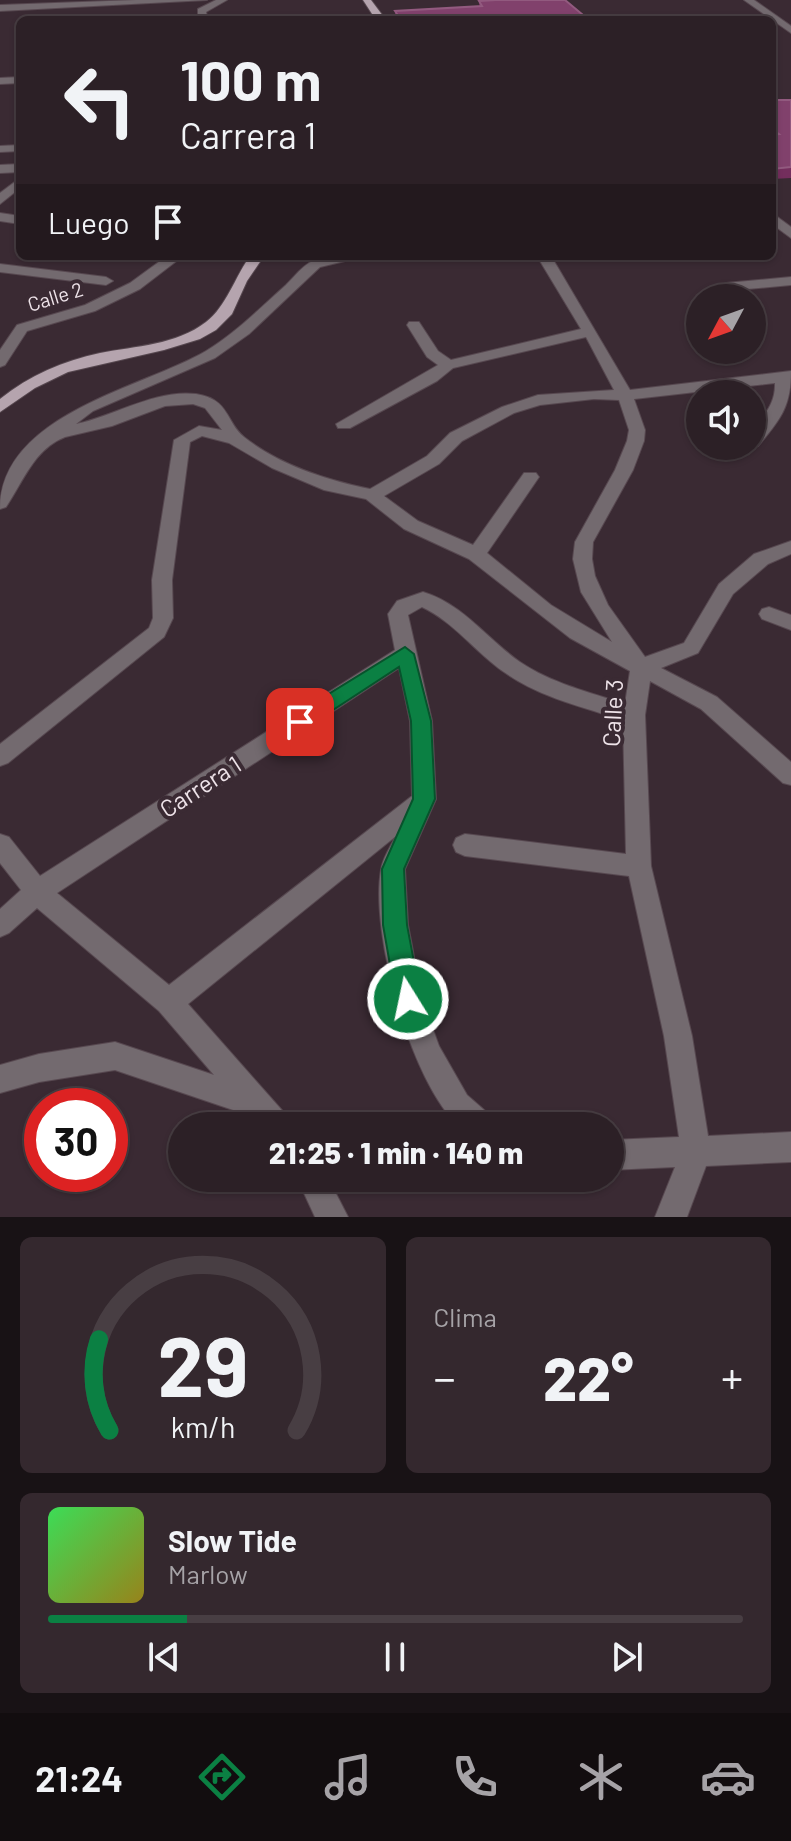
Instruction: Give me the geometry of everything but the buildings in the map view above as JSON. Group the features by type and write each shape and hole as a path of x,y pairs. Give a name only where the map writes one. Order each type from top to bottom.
{"main road":[{"path":"0,407 27,385 53,372 85,361 178,342 208,328 225,314 241,279 254,260"}],"street":[{"path":"0,8 103,8 203,0"},
{"path":"202,16 201,11 223,0"},
{"path":"748,0 772,16"},
{"path":"0,200 16,186"},
{"path":"776,220 791,234"},
{"path":"48,273 58,260"},
{"name":"Calle 2","path":"0,362 22,328 90,308 135,286 171,260"},
{"path":"0,503 25,463 49,437 87,408 210,355 244,331 316,264 327,260"},
{"name":"Calle 3","path":"546,260 624,395 637,430 632,450 584,542 580,556 587,583 603,614 641,667 634,715 639,866 678,1036 696,1151 671,1217"},
{"path":"0,268 106,281"},
{"path":"758,284 791,281"},
{"path":"414,325 432,354 448,365"},
{"path":"344,424 431,378 448,365 588,332"},
{"path":"372,495 433,460 456,437 508,410 538,400 594,394 624,395 787,376 778,411 766,425"},
{"path":"49,437 182,398 217,407 224,414 235,439"},
{"path":"0,757 157,632 163,618 162,580 182,440 205,431 235,439 302,475 330,486 372,495 411,525 476,554 577,633 675,682 709,703 791,776"},
{"path":"476,554 530,477"},
{"path":"641,667 691,648 726,589 761,559 791,547"},
{"path":"465,1112 457,1105 428,1054 408,999 395,925 393,869 424,799 421,721 398,614 404,606 423,599 453,614 498,657 541,685 634,715"},
{"path":"769,614 791,623"},
{"name":"Carrera 1","path":"0,925 37,892 405,654"},
{"path":"169,1002 424,799"},
{"path":"0,844 37,892 169,1002 265,1112"},
{"path":"465,845 639,866"},
{"path":"0,1079 39,1068 115,1056 259,1112"},
{"path":"624,1154 791,1147"},
{"path":"319,1192 332,1217"}],"route":[{"path":"300,722 405,654 421,721 424,799 393,869 395,925 408,999"}]}
